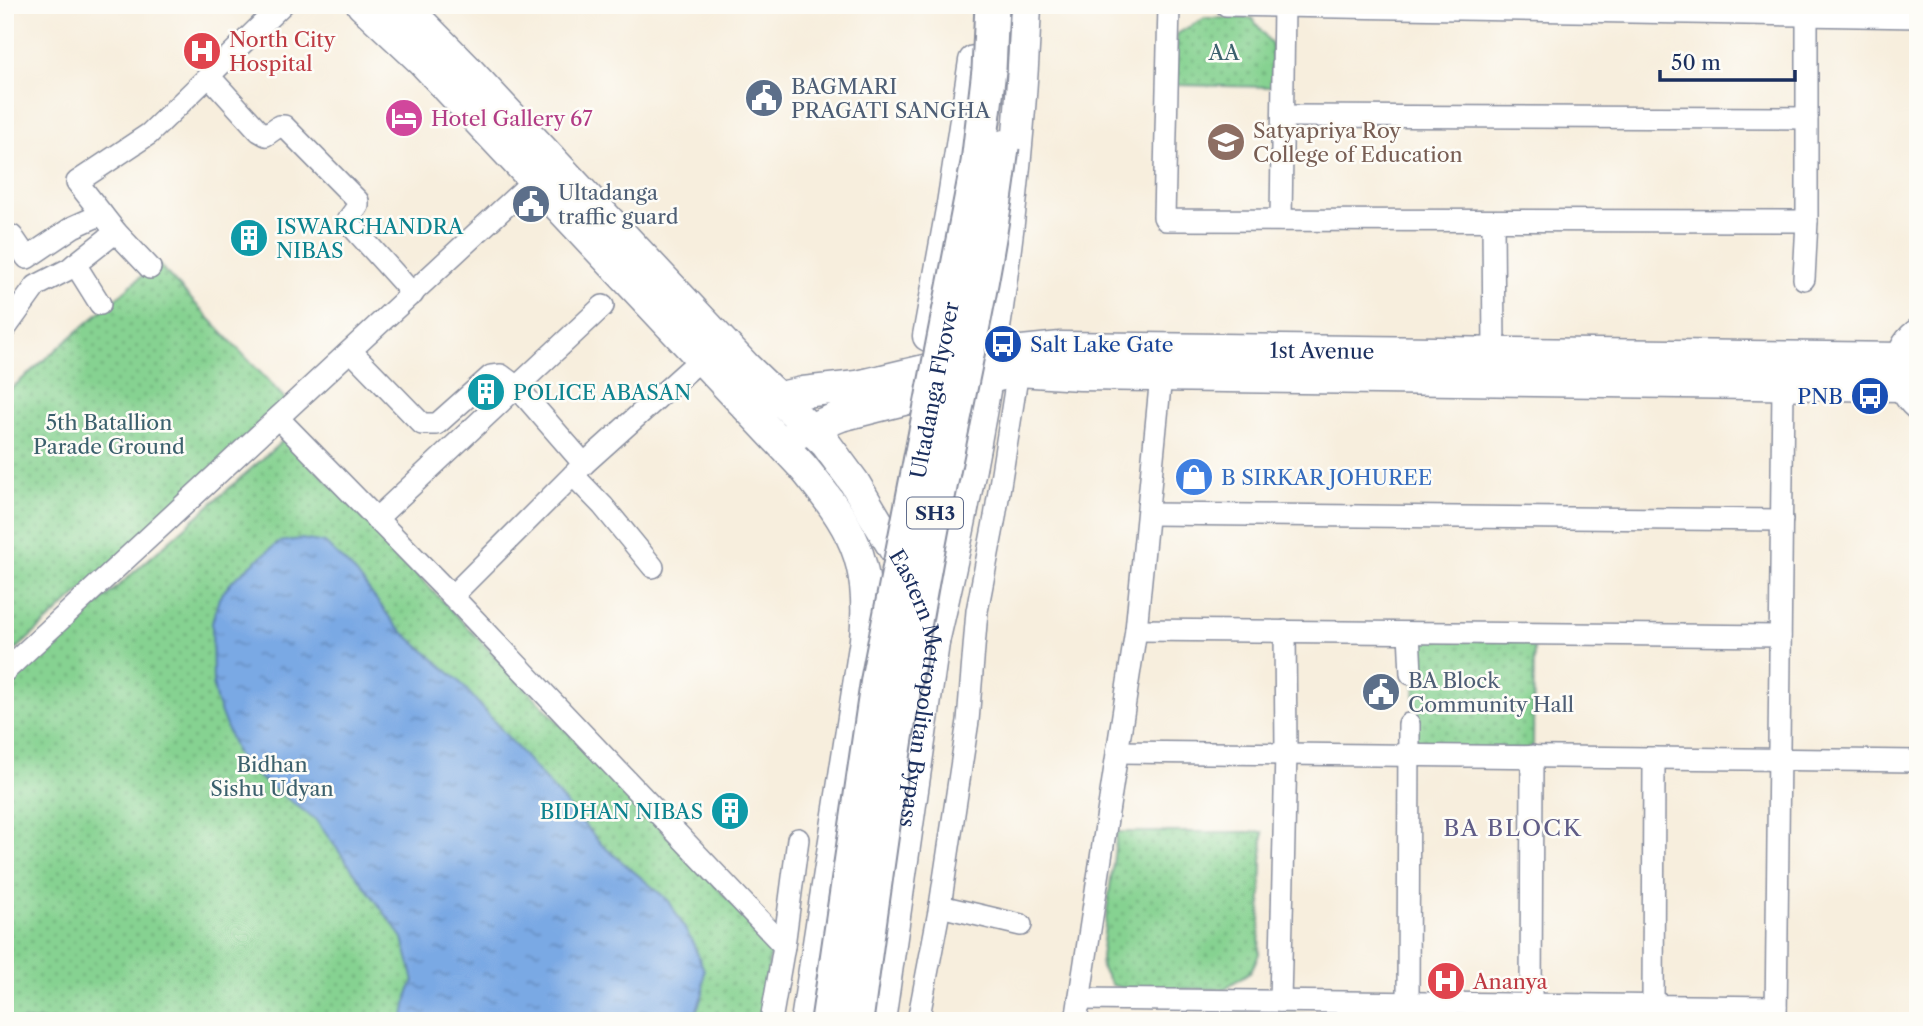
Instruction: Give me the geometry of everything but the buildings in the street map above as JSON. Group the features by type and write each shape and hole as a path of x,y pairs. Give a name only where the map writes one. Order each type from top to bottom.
{"main road":[{"name":"Eastern Metropolitan Bypass","path":"362,5 422,61 802,466 852,534 861,560 867,609 865,640 806,1021"},
{"name":"Eastern Metropolitan Bypass","path":"404,5 746,367 826,444 882,527 909,576 930,624 934,643 880,1021"},
{"path":"920,383 973,74 977,5"},
{"name":"Ultadanga Flyover","path":"828,1021 878,679 978,163 989,70 992,5"},
{"name":"Ultadanga Flyover","path":"856,1021 900,710 994,205 1009,90 1015,5"},
{"path":"934,643 955,554 989,367 1015,169 1027,5"},
{"name":"1st Avenue","path":"989,367 1061,347 1494,353 1657,369 1910,371"},
{"path":"778,443 808,428 920,383 989,367 1018,371 1161,376 1657,369 1783,385 1910,371"},
{"path":"750,411 780,397 803,392 920,383"}],"street":[{"path":"150,268 116,232 77,182 149,134 282,5"},
{"path":"1169,5 1164,219 1807,221"},
{"path":"1226,5 1807,10 1918,17"},
{"path":"1281,220 1284,6"},
{"path":"1804,279 1807,221 1807,10"},
{"path":"209,76 260,131 266,135 279,126 284,126 358,201 358,206 347,221 413,294"},
{"path":"1284,116 1807,118"},
{"path":"6,670 534,180"},
{"path":"12,236 27,258 73,227 102,214"},
{"path":"1493,221 1494,353"},
{"path":"5,329 36,286 75,264 116,232"},
{"path":"75,264 100,304"},
{"path":"376,519 603,306"},
{"path":"351,351 422,424 437,424 491,376 500,375 517,387 603,506 653,567"},
{"path":"452,596 579,470 701,359"},
{"path":"918,1021 940,906 968,720 977,611 1018,371"},
{"path":"1076,1021 1136,630 1161,376"},
{"path":"1079,999 1653,1006 1776,1014 1783,385"},
{"path":"279,419 452,596 784,946"},
{"path":"1149,514 1782,520"},
{"path":"1136,630 1780,636"},
{"path":"1280,1001 1286,754 1285,631"},
{"path":"1409,633 1411,674"},
{"path":"1408,1003 1409,724"},
{"path":"1117,752 1918,761"},
{"path":"1531,1004 1532,756"},
{"path":"1653,1006 1654,758"},
{"path":"771,1021 798,839"},
{"path":"940,906 1021,925"}],"green space":[{"name":"AA","path":"1205,18 1252,18 1272,45 1272,87 1175,85 1177,34"},
{"name":"5th Batallion Parade Ground","path":"157,263 289,403 8,657 5,655 5,394"},
{"name":"Bidhan Sishu Udyan","path":"286,438 771,944 762,1021 5,1021 5,686"},
{"path":"1414,637 1534,639 1533,750 1415,749"},
{"path":"1117,832 1263,832 1259,954 1251,971 1224,989 1123,988 1112,985 1102,969 1101,957"},
{"path":"1234,1014 1768,1015 1768,1021 1234,1021"}],"water":[{"path":"301,539 325,543 356,573 397,627 458,680 602,845 669,901 693,943 704,970 703,993 693,1021 399,1021 404,1017 408,994 414,981 403,938 315,819 258,777 237,755 216,700 213,683 212,623 219,598 232,581 279,542"}],"place":[{"name":"North City Hospital","path":"202,51"},
{"name":"BAGMARI PRAGATI SANGHA","path":"764,98"},
{"name":"Hotel Gallery 67","path":"404,118"},
{"name":"Satyapriya Roy College of Education","path":"1226,142"},
{"name":"Ultadanga traffic guard","path":"531,204"},
{"name":"ISWARCHANDRA NIBAS","path":"249,238"},
{"name":"Salt Lake Gate","path":"1003,344"},
{"name":"POLICE ABASAN","path":"486,392"},
{"name":"PNB","path":"1870,396"},
{"name":"B SIRKAR JOHUREE","path":"1194,477"},
{"name":"BA Block Community Hall","path":"1381,692"},
{"name":"BIDHAN NIBAS","path":"730,811"},
{"name":"Ananya","path":"1446,981"}],"district":[{"name":"BA BLOCK","path":"1513,828"}]}
